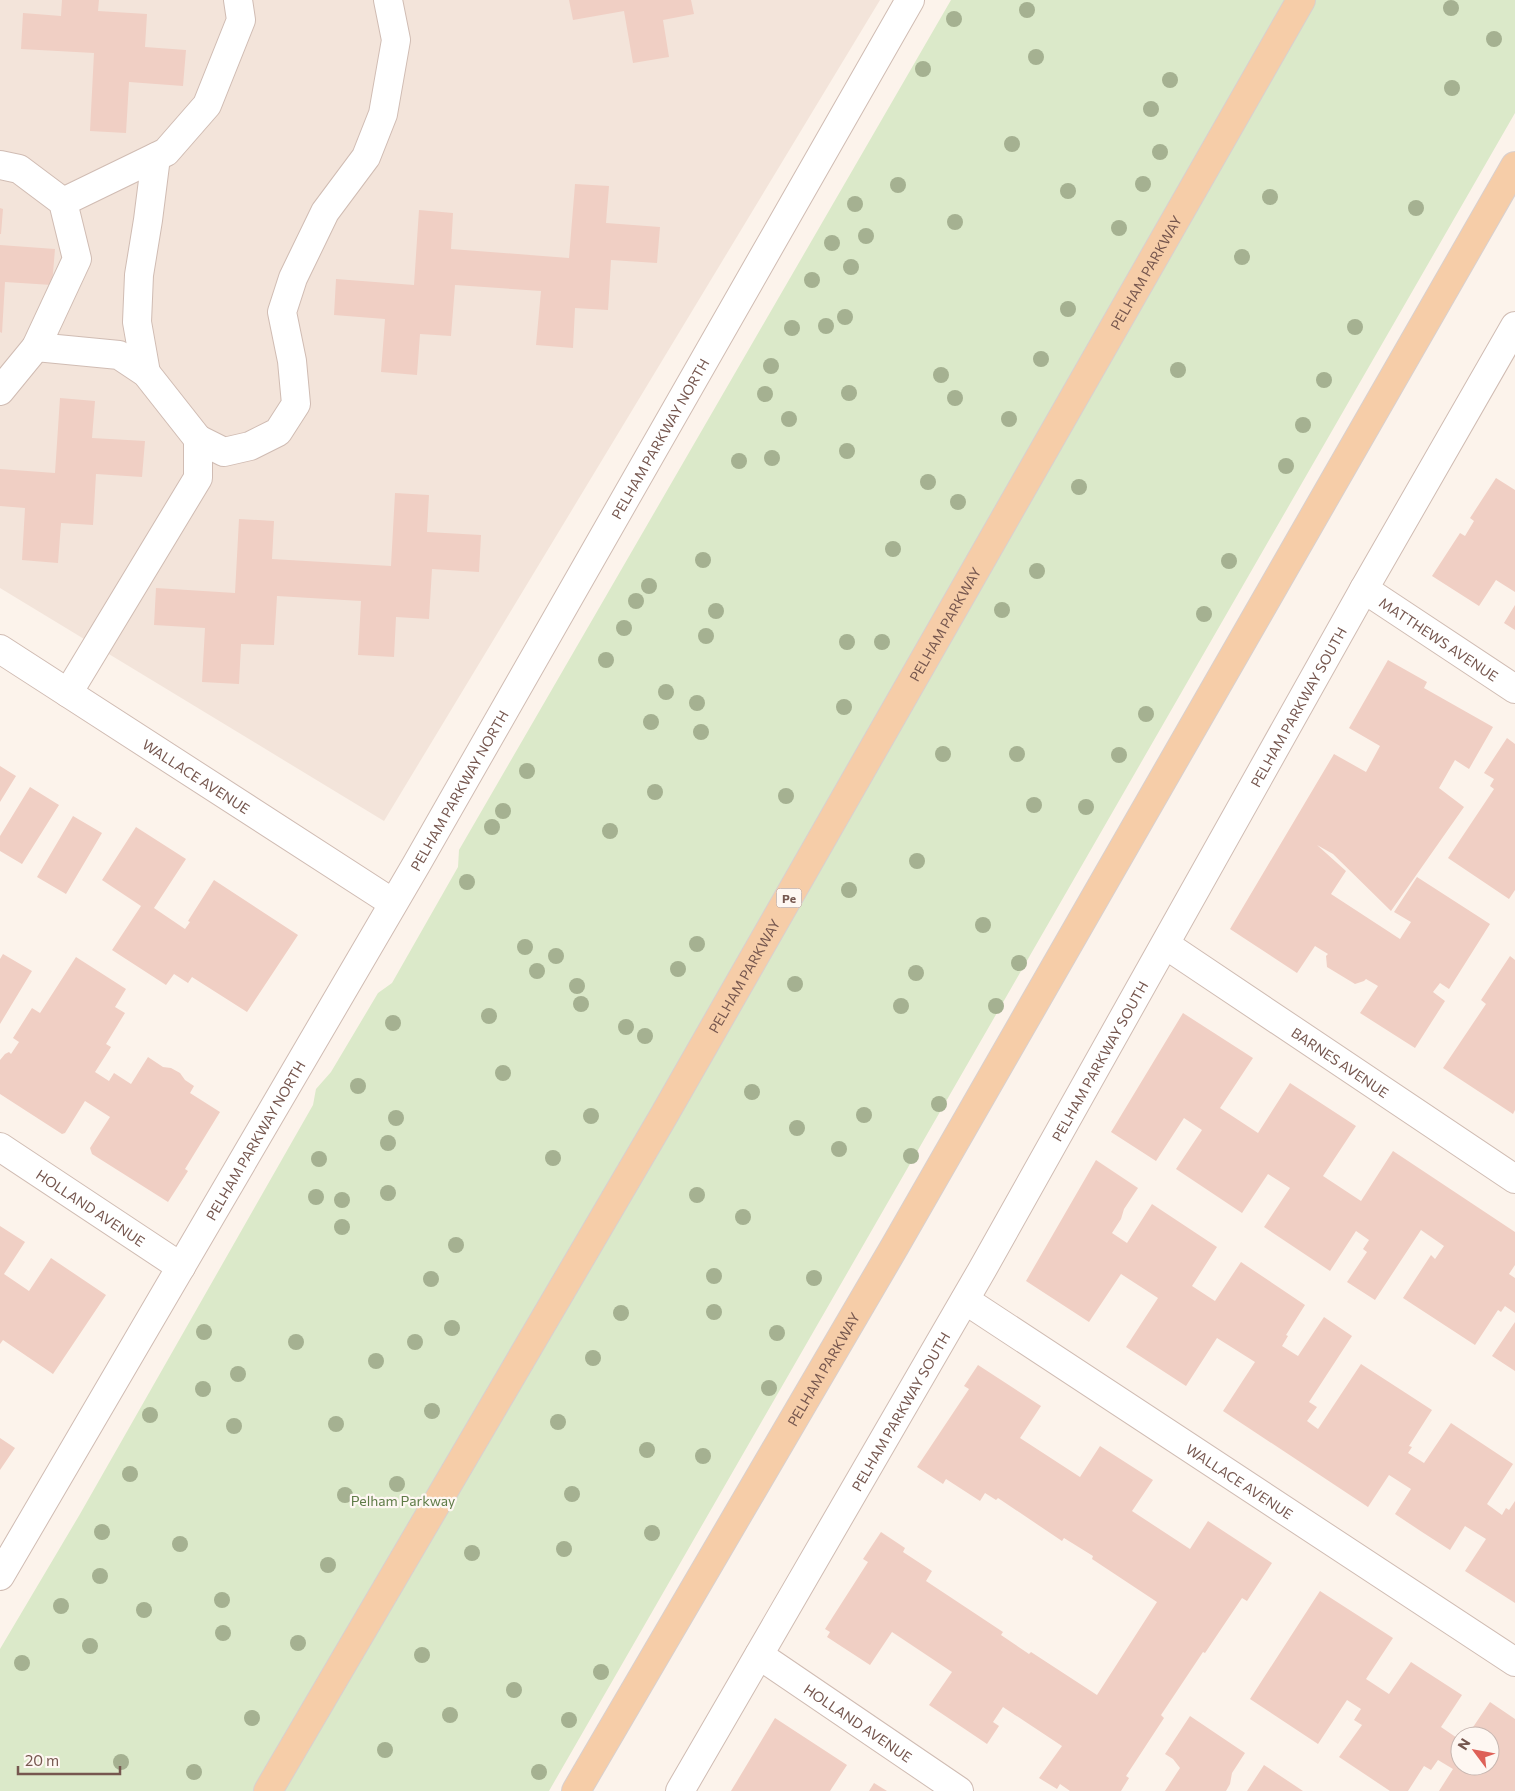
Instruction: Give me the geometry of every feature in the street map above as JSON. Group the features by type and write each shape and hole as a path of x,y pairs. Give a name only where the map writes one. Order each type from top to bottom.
{"main road":[{"name":"PELHAM PARKWAY","path":"268,1791 668,1109 1301,0"},
{"name":"PELHAM PARKWAY","path":"576,1791 900,1237 1515,166"}],"street":[{"path":"62,202 166,152 206,105 241,20 238,0"},
{"path":"36,347 118,355 146,373 198,438 224,452 250,446 278,432 296,404 292,361 282,312 292,278 326,212 366,157 383,114 396,40 388,0"},
{"name":"PELHAM PARKWAY NORTH","path":"0,1576 393,903 910,0"},
{"path":"146,373 137,322 140,275 156,157"},
{"path":"0,165 19,170 62,202 77,259 36,347 0,390"},
{"name":"PELHAM PARKWAY SOUTH","path":"680,1791 965,1300 1364,589 1515,326"},
{"path":"68,692 198,478 198,438"},
{"name":"MATTHEWS AVENUE","path":"1364,589 1515,689"},
{"name":"WALLACE AVENUE","path":"0,649 393,903"},
{"name":"BARNES AVENUE","path":"1166,944 1515,1179"},
{"name":"HOLLAND AVENUE","path":"0,1147 182,1267"},
{"name":"WALLACE AVENUE","path":"965,1300 1515,1662"},
{"name":"HOLLAND AVENUE","path":"759,1655 959,1791"}],"shaded area":[{"path":"0,0 880,0 384,821 0,588"}],"green space":[{"name":"Pelham Parkway","path":"951,0 1515,0 1515,113 549,1791 0,1791 0,1649 80,1514 313,1105 316,1089 331,1072 378,993 392,983 458,867 459,850"}],"building":[{"path":"62,0 99,0 98,11 147,14 145,47 186,50 183,86 129,82 126,133 90,131 94,53 21,49 23,13 61,16"},
{"path":"569,0 691,0 694,14 663,20 669,57 633,63 624,11 573,20"},
{"path":"575,184 609,186 606,223 660,227 657,263 611,260 608,310 575,308 573,348 536,345 541,291 455,285 451,336 420,334 417,375 381,372 385,319 334,315 336,279 414,285 419,210 453,213 451,249 569,258"},
{"path":"0,208 3,209 1,234 0,234"},
{"path":"0,245 55,249 52,285 5,282 2,333 0,332"},
{"path":"60,398 95,401 92,438 145,441 142,477 96,474 93,525 61,523 58,563 22,560 25,508 0,506 0,469 55,473"},
{"path":"1496,478 1515,490 1515,592 1496,580 1479,606 1432,576 1460,533 1465,536 1474,521 1470,518"},
{"path":"395,493 429,495 427,532 481,535 479,572 432,569 429,619 396,617 394,657 358,655 361,601 277,596 274,645 241,644 239,684 202,682 205,628 154,625 156,588 235,593 239,519 274,521 272,559 391,566"},
{"path":"1515,605 1515,630 1504,623"},
{"path":"1388,660 1427,682 1424,688 1493,727 1469,769 1455,760 1439,788 1464,807 1391,911 1333,854 1317,845 1346,871 1331,894 1400,939 1411,922 1394,912 1417,877 1490,924 1449,989 1440,983 1433,992 1445,1001 1415,1048 1360,1013 1378,986 1366,979 1355,984 1327,967 1326,956 1328,954 1315,946 1297,973 1230,929 1334,754 1366,772 1380,746 1349,728"},
{"path":"1507,738 1515,744 1515,890 1509,899 1448,858 1494,789 1490,786 1494,779 1484,773"},
{"path":"0,766 16,776 0,802"},
{"path":"30,787 59,805 22,864 0,851 0,836"},
{"path":"73,816 102,833 66,894 37,877"},
{"path":"136,827 186,859 154,908 185,929 214,880 298,935 247,1012 192,977 188,983 174,974 166,985 112,950 141,906 102,880"},
{"path":"3,954 32,971 0,1024 0,959"},
{"path":"1510,956 1515,960 1515,1110 1513,1114 1443,1068 1486,1004 1481,1000"},
{"path":"76,957 126,989 115,1007 125,1013 106,1044 111,1047 95,1072 109,1081 114,1073 131,1084 148,1057 163,1067 171,1068 180,1073 185,1080 194,1086 190,1093 220,1112 185,1169 188,1171 168,1202 92,1154 90,1148 110,1117 85,1101 65,1133 62,1134 0,1094 0,1060 5,1054 9,1052 11,1054 19,1042 13,1038 32,1008 40,1013"},
{"path":"1183,1013 1253,1058 1220,1108 1258,1133 1290,1083 1356,1126 1323,1176 1361,1201 1393,1151 1515,1232 1515,1265 1509,1274 1515,1278 1515,1313 1505,1306 1501,1312 1498,1310 1475,1345 1403,1298 1431,1255 1435,1259 1444,1246 1421,1230 1375,1300 1347,1282 1367,1252 1363,1249 1369,1240 1356,1231 1330,1271 1264,1227 1290,1188 1268,1174 1242,1213 1176,1169 1202,1130 1184,1118 1156,1161 1111,1132"},
{"path":"1096,1160 1138,1188 1124,1209 1121,1219 1112,1233 1127,1243 1152,1204 1217,1247 1192,1286 1215,1301 1241,1262 1305,1305 1286,1335 1288,1336 1282,1346 1298,1356 1324,1317 1352,1336 1309,1402 1317,1407 1307,1421 1318,1429 1361,1364 1432,1410 1409,1446 1412,1447 1408,1453 1424,1463 1451,1423 1513,1464 1487,1504 1502,1515 1506,1508 1509,1510 1515,1501 1515,1603 1465,1571 1486,1539 1465,1526 1450,1550 1395,1514 1411,1489 1389,1475 1368,1507 1223,1411 1255,1362 1217,1338 1186,1386 1126,1347 1158,1298 1121,1274 1089,1322 1026,1281"},
{"path":"0,1226 25,1242 4,1274 29,1291 51,1258 106,1295 53,1374 3,1340 0,1344"},
{"path":"1515,1322 1515,1371 1492,1356"},
{"path":"978,1365 1041,1406 1020,1438 1080,1477 1100,1446 1153,1480 1132,1511 1190,1549 1208,1521 1272,1563 1247,1601 1242,1598 1161,1715 1164,1718 1126,1776 1129,1778 1121,1791 1070,1791 1060,1784 1057,1789 1039,1778 1062,1746 1003,1707 993,1722 999,1726 987,1744 929,1705 952,1672 892,1632 870,1665 827,1637 830,1632 825,1629 868,1562 863,1559 881,1532 905,1548 903,1552 932,1571 926,1581 1003,1632 1001,1635 1029,1654 1031,1652 1097,1695 1157,1602 1092,1559 1093,1556 1064,1538 1062,1541 998,1498 996,1500 985,1493 980,1501 946,1479 943,1484 917,1467 969,1389 964,1386"},
{"path":"0,1438 15,1448 0,1470"},
{"path":"1320,1591 1393,1638 1366,1679 1389,1694 1411,1662 1462,1695 1441,1727 1450,1733 1450,1767 1438,1760 1431,1770 1424,1766 1408,1791 1390,1791 1339,1757 1362,1725 1354,1720 1361,1709 1347,1700 1318,1744 1250,1699"},
{"path":"1490,1702 1515,1719 1515,1791 1439,1791 1450,1774 1450,1776 1500,1776 1500,1726 1474,1726"},
{"path":"1190,1716 1245,1753 1232,1773 1230,1784 1226,1791 1165,1791 1180,1768 1173,1759 1165,1754"},
{"path":"775,1718 847,1765 830,1791 731,1791"},
{"path":"1264,1765 1303,1791 1247,1791"},
{"path":"874,1783 887,1791 869,1791"}]}
